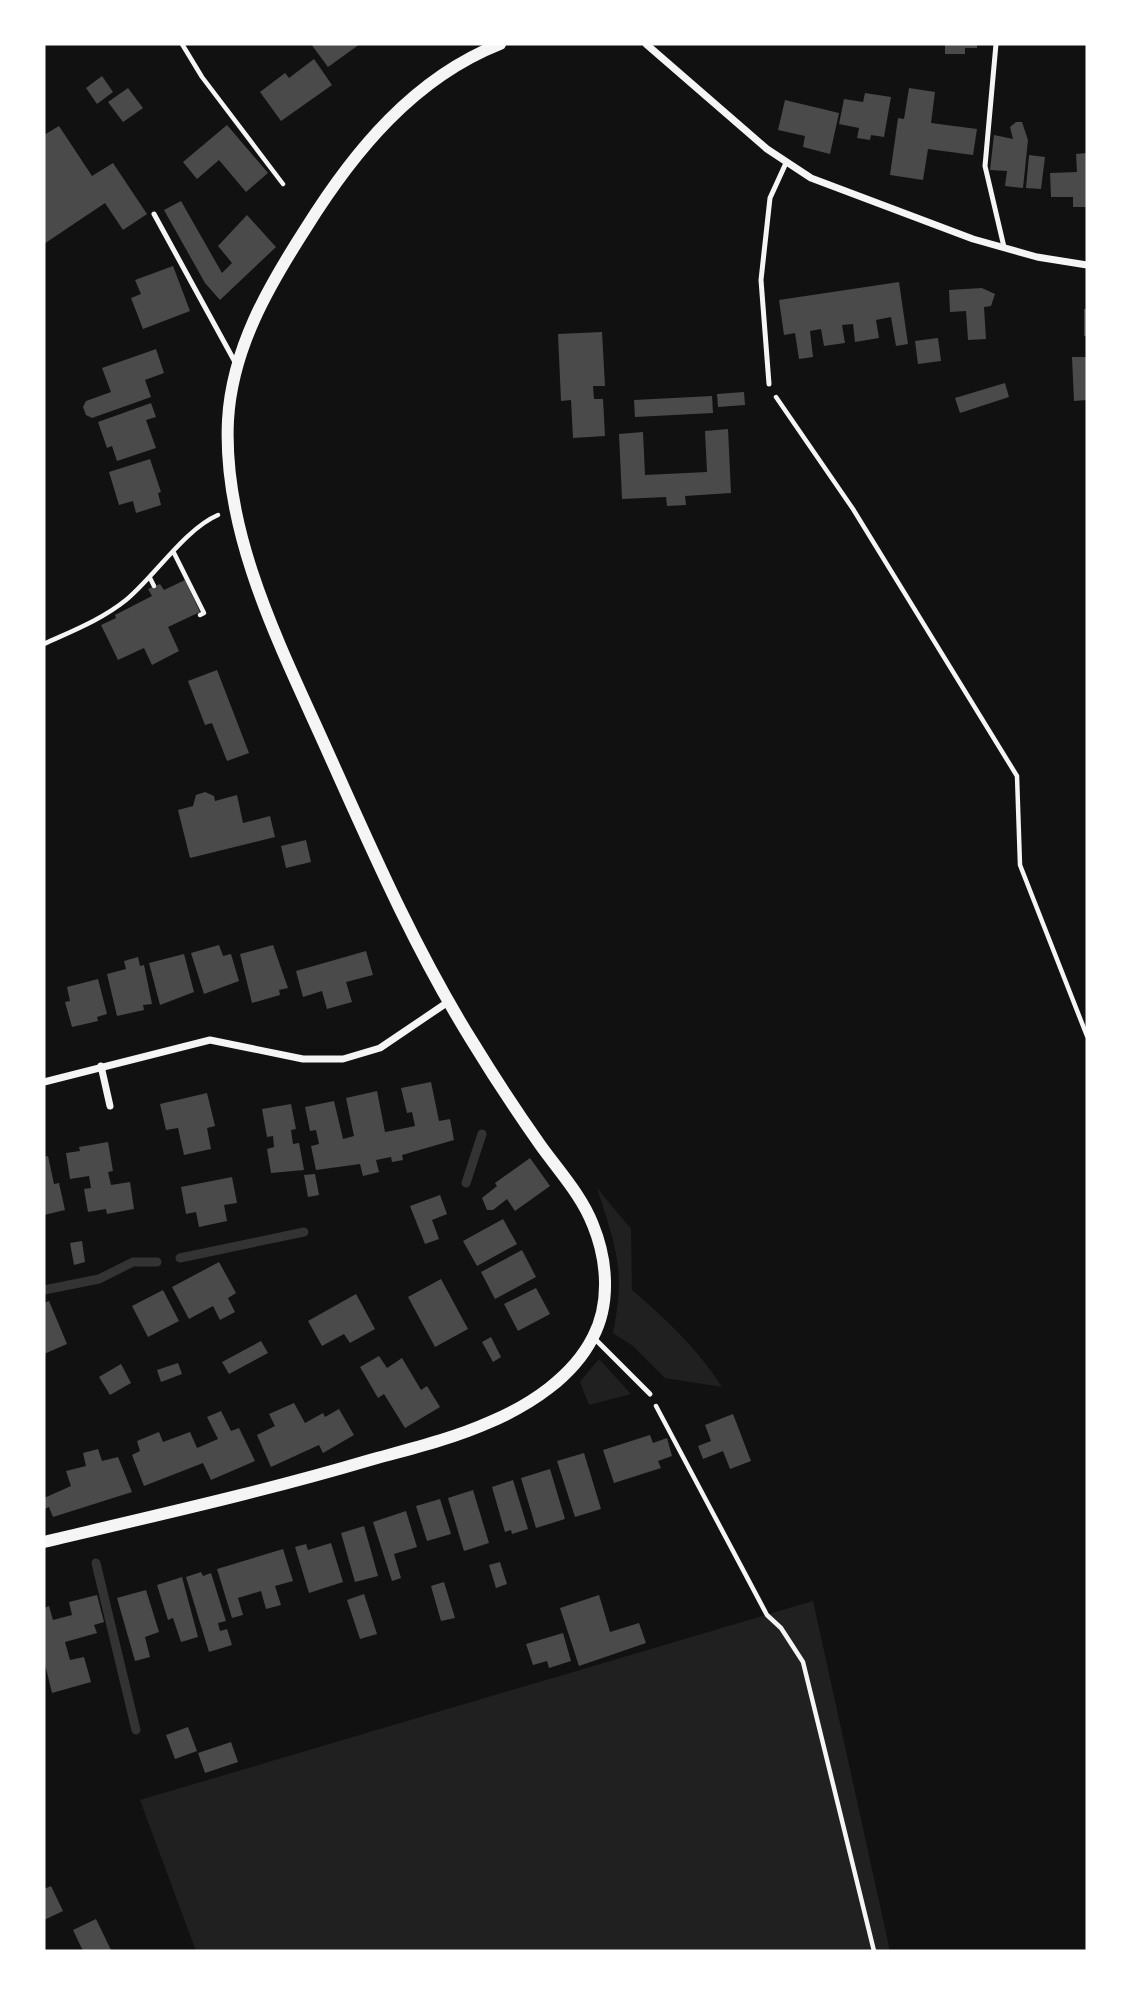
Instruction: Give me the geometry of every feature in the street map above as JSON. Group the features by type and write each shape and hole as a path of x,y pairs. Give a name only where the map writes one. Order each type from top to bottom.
{"street":[{"path":"44,1542 307,1479 492,1422 540,1395 570,1371 593,1337 603,1306 605,1274 593,1223 448,1002 400,912 260,589 237,510 228,457 228,420 237,365 250,327 279,270 310,221 358,156 411,96 440,74 500,44"},
{"path":"646,44 786,163 830,187 1004,247 1087,265"},
{"path":"44,1082 210,1040 290,1057 343,1059 380,1048 448,1002"},
{"path":"101,1066 110,1106"}],"lane":[{"path":"996,44 985,166 1004,247"},
{"path":"769,384 761,280 770,198 786,163"},
{"path":"153,214 237,365"},
{"path":"593,1337 650,1394"}],"path":[{"path":"182,44 202,77 283,184"},
{"path":"769,384 852,509 1017,776 1020,865 1087,1036"},
{"path":"44,644 101,618 150,578 202,524 215,516 237,510"},
{"path":"174,553 204,613 200,615"},
{"path":"150,578 154,586"},
{"path":"650,1394 766,1615 781,1628 803,1662 874,1951"}],"shaded area":[{"path":"597,1188 631,1229 632,1290 681,1335 722,1387 665,1378 633,1346 613,1333 619,1275 614,1243"},
{"path":"599,1359 631,1394 589,1405 580,1382"},
{"path":"813,1601 890,1951 196,1951 140,1800"}],"building":[{"path":"311,44 360,44 328,67"},
{"path":"945,44 977,44 977,48 965,48 965,54 945,54"},
{"path":"314,59 332,85 281,121 260,92 285,73 289,78"},
{"path":"102,76 113,92 97,104 86,88"},
{"path":"128,88 143,108 123,122 108,102"},
{"path":"909,88 935,92 931,123 977,129 973,155 928,149 923,180 890,175 898,118 904,119"},
{"path":"865,93 891,97 884,137 871,135 870,140 857,138 859,128 839,124 844,99 863,102"},
{"path":"785,100 839,113 830,154 803,147 805,136 778,130"},
{"path":"1016,122 1022,122 1028,140 1023,188 1005,186 1007,171 990,170 994,135 1013,139 1010,127"},
{"path":"227,125 268,173 246,192 219,160 197,179 183,162"},
{"path":"59,126 92,176 113,163 147,214 123,230 105,203 44,244 44,135"},
{"path":"1087,153 1087,207 1073,207 1073,197 1051,197 1050,173 1077,172 1076,154"},
{"path":"1029,155 1045,157 1041,189 1026,188"},
{"path":"181,201 222,273 232,263 218,246 247,215 276,247 220,300 205,283 164,210"},
{"path":"173,266 190,311 143,329 131,298 141,294 135,280"},
{"path":"899,282 908,344 896,346 891,317 876,320 879,338 855,342 853,324 842,325 845,343 824,346 821,329 810,331 813,357 799,359 795,333 784,335 779,300"},
{"path":"982,288 995,294 991,306 984,307 986,339 968,340 966,311 950,312 949,290"},
{"path":"1084,309 1087,309 1087,336 1084,336"},
{"path":"602,332 605,386 593,386 594,399 603,399 605,436 573,438 571,400 561,401 558,334"},
{"path":"938,338 941,361 918,364 915,341"},
{"path":"156,349 164,373 145,380 151,397 92,418 86,415 83,407 86,401 111,392 102,368"},
{"path":"1072,357 1087,357 1087,400 1074,401"},
{"path":"1005,383 1009,397 960,413 955,398"},
{"path":"744,392 745,405 718,407 717,394"},
{"path":"712,396 713,413 635,417 634,400"},
{"path":"151,403 156,417 146,420 156,448 117,461 112,446 107,448 98,422"},
{"path":"728,429 731,493 685,496 686,505 667,506 666,497 622,499 619,434 643,432 645,475 707,472 705,431"},
{"path":"150,459 161,492 158,493 161,505 136,513 133,501 119,505 109,472"},
{"path":"185,580 200,612 168,627 179,651 152,665 144,648 118,660 101,625 152,596 148,589 160,584 164,590"},
{"path":"217,670 249,753 227,761 212,723 205,725 188,681"},
{"path":"205,792 214,796 215,801 237,795 243,823 270,816 275,837 190,858 178,810 193,806 196,795"},
{"path":"306,840 311,862 286,868 281,846"},
{"path":"219,945 223,956 231,954 239,981 204,994 191,953"},
{"path":"273,945 288,988 279,990 280,995 252,1003 240,954"},
{"path":"366,951 373,975 346,982 352,1002 327,1009 322,991 303,997 296,971"},
{"path":"184,954 194,992 160,1005 149,963"},
{"path":"138,957 140,966 144,965 152,1004 143,1005 144,1010 117,1016 107,974 126,969 124,961"},
{"path":"98,979 107,1014 97,1017 98,1021 72,1027 65,1002 70,1001 67,987"},
{"path":"431,1082 439,1121 450,1119 454,1140 402,1155 403,1160 392,1162 391,1157 376,1160 379,1172 363,1176 360,1164 316,1170 311,1146 319,1144 316,1130 310,1131 305,1107 334,1101 343,1139 354,1136 346,1098 377,1091 385,1132 396,1130 415,1126 412,1112 407,1113 401,1088"},
{"path":"207,1093 215,1126 207,1128 211,1149 184,1155 178,1128 166,1130 160,1104"},
{"path":"291,1104 296,1129 291,1130 293,1144 299,1143 304,1170 271,1173 267,1149 274,1147 273,1136 267,1137 262,1109"},
{"path":"108,1142 113,1171 108,1172 111,1185 130,1182 134,1209 107,1214 106,1209 88,1212 84,1189 91,1188 89,1176 70,1179 66,1153 80,1151 79,1147"},
{"path":"48,1156 54,1184 59,1183 65,1210 44,1215 44,1157"},
{"path":"530,1158 550,1186 515,1211 507,1199 493,1210 487,1210 482,1198 497,1186 495,1183"},
{"path":"315,1174 319,1195 308,1197 304,1175"},
{"path":"232,1177 237,1203 224,1205 227,1221 199,1227 196,1212 186,1214 181,1187"},
{"path":"440,1195 447,1214 432,1220 439,1239 425,1244 410,1206"},
{"path":"503,1219 517,1244 477,1266 463,1241"},
{"path":"82,1241 85,1262 74,1265 70,1243"},
{"path":"522,1250 536,1277 495,1299 481,1272"},
{"path":"219,1262 236,1293 228,1298 235,1312 220,1320 213,1306 189,1319 172,1287"},
{"path":"441,1279 468,1329 435,1347 408,1297"},
{"path":"536,1288 550,1314 518,1331 504,1304"},
{"path":"163,1290 179,1321 148,1337 132,1306"},
{"path":"356,1294 375,1329 350,1343 344,1334 322,1346 308,1321"},
{"path":"49,1301 67,1344 44,1354 44,1303"},
{"path":"491,1337 501,1357 493,1362 482,1342"},
{"path":"261,1341 268,1353 229,1374 222,1362"},
{"path":"379,1356 387,1368 402,1358 421,1390 427,1386 440,1407 405,1428 384,1394 378,1398 360,1367"},
{"path":"178,1363 182,1374 161,1382 157,1370"},
{"path":"121,1364 131,1383 110,1395 99,1377"},
{"path":"294,1403 305,1423 323,1413 325,1417 339,1409 354,1435 323,1453 319,1445 271,1467 257,1435 275,1426 269,1414"},
{"path":"221,1411 231,1431 239,1428 255,1461 211,1480 203,1463 144,1486 132,1455 140,1451 137,1441 159,1432 163,1442 190,1432 197,1448 218,1439 207,1417"},
{"path":"733,1414 751,1461 730,1469 723,1451 703,1459 698,1446 711,1441 705,1425"},
{"path":"650,1435 653,1443 667,1438 672,1456 658,1461 661,1468 614,1483 603,1450"},
{"path":"98,1449 102,1461 118,1457 132,1492 53,1517 49,1507 44,1509 44,1498 71,1486 66,1471 86,1466 83,1453"},
{"path":"584,1453 601,1509 575,1517 557,1461"},
{"path":"550,1469 565,1519 536,1528 521,1478"},
{"path":"513,1480 528,1529 512,1534 511,1530 505,1532 492,1487"},
{"path":"473,1490 489,1543 464,1551 448,1498"},
{"path":"440,1499 451,1534 427,1541 416,1506"},
{"path":"406,1511 417,1547 394,1554 401,1578 392,1581 373,1522"},
{"path":"364,1526 378,1576 355,1582 341,1533"},
{"path":"331,1543 343,1582 309,1593 295,1547 306,1544 308,1550"},
{"path":"283,1549 293,1581 275,1586 281,1605 266,1609 261,1591 238,1598 243,1615 232,1618 217,1569"},
{"path":"500,1562 507,1584 496,1588 489,1565"},
{"path":"201,1572 203,1576 211,1573 226,1621 218,1623 220,1631 227,1629 232,1645 209,1652 186,1577"},
{"path":"182,1577 198,1637 181,1642 173,1618 168,1620 157,1585"},
{"path":"444,1582 455,1618 441,1621 431,1586"},
{"path":"146,1590 159,1632 145,1637 150,1657 135,1661 117,1598"},
{"path":"364,1594 377,1634 360,1639 347,1600"},
{"path":"97,1595 104,1622 94,1625 97,1633 65,1642 70,1660 84,1657 91,1682 52,1693 44,1660 44,1608 49,1606 53,1620 72,1615 69,1602"},
{"path":"599,1595 610,1632 639,1623 646,1643 579,1666 560,1608"},
{"path":"563,1633 571,1661 549,1668 547,1661 533,1665 526,1644"},
{"path":"188,1727 197,1751 175,1759 166,1735"},
{"path":"231,1742 238,1762 205,1773 198,1753"},
{"path":"51,1886 63,1911 44,1920 44,1889"},
{"path":"96,1919 112,1951 83,1951 73,1930"}],"waterway":[{"path":"466,1183 482,1134"},
{"path":"180,1258 304,1232"},
{"path":"44,1290 99,1279 133,1262 157,1262"},
{"path":"96,1563 136,1730"}]}
